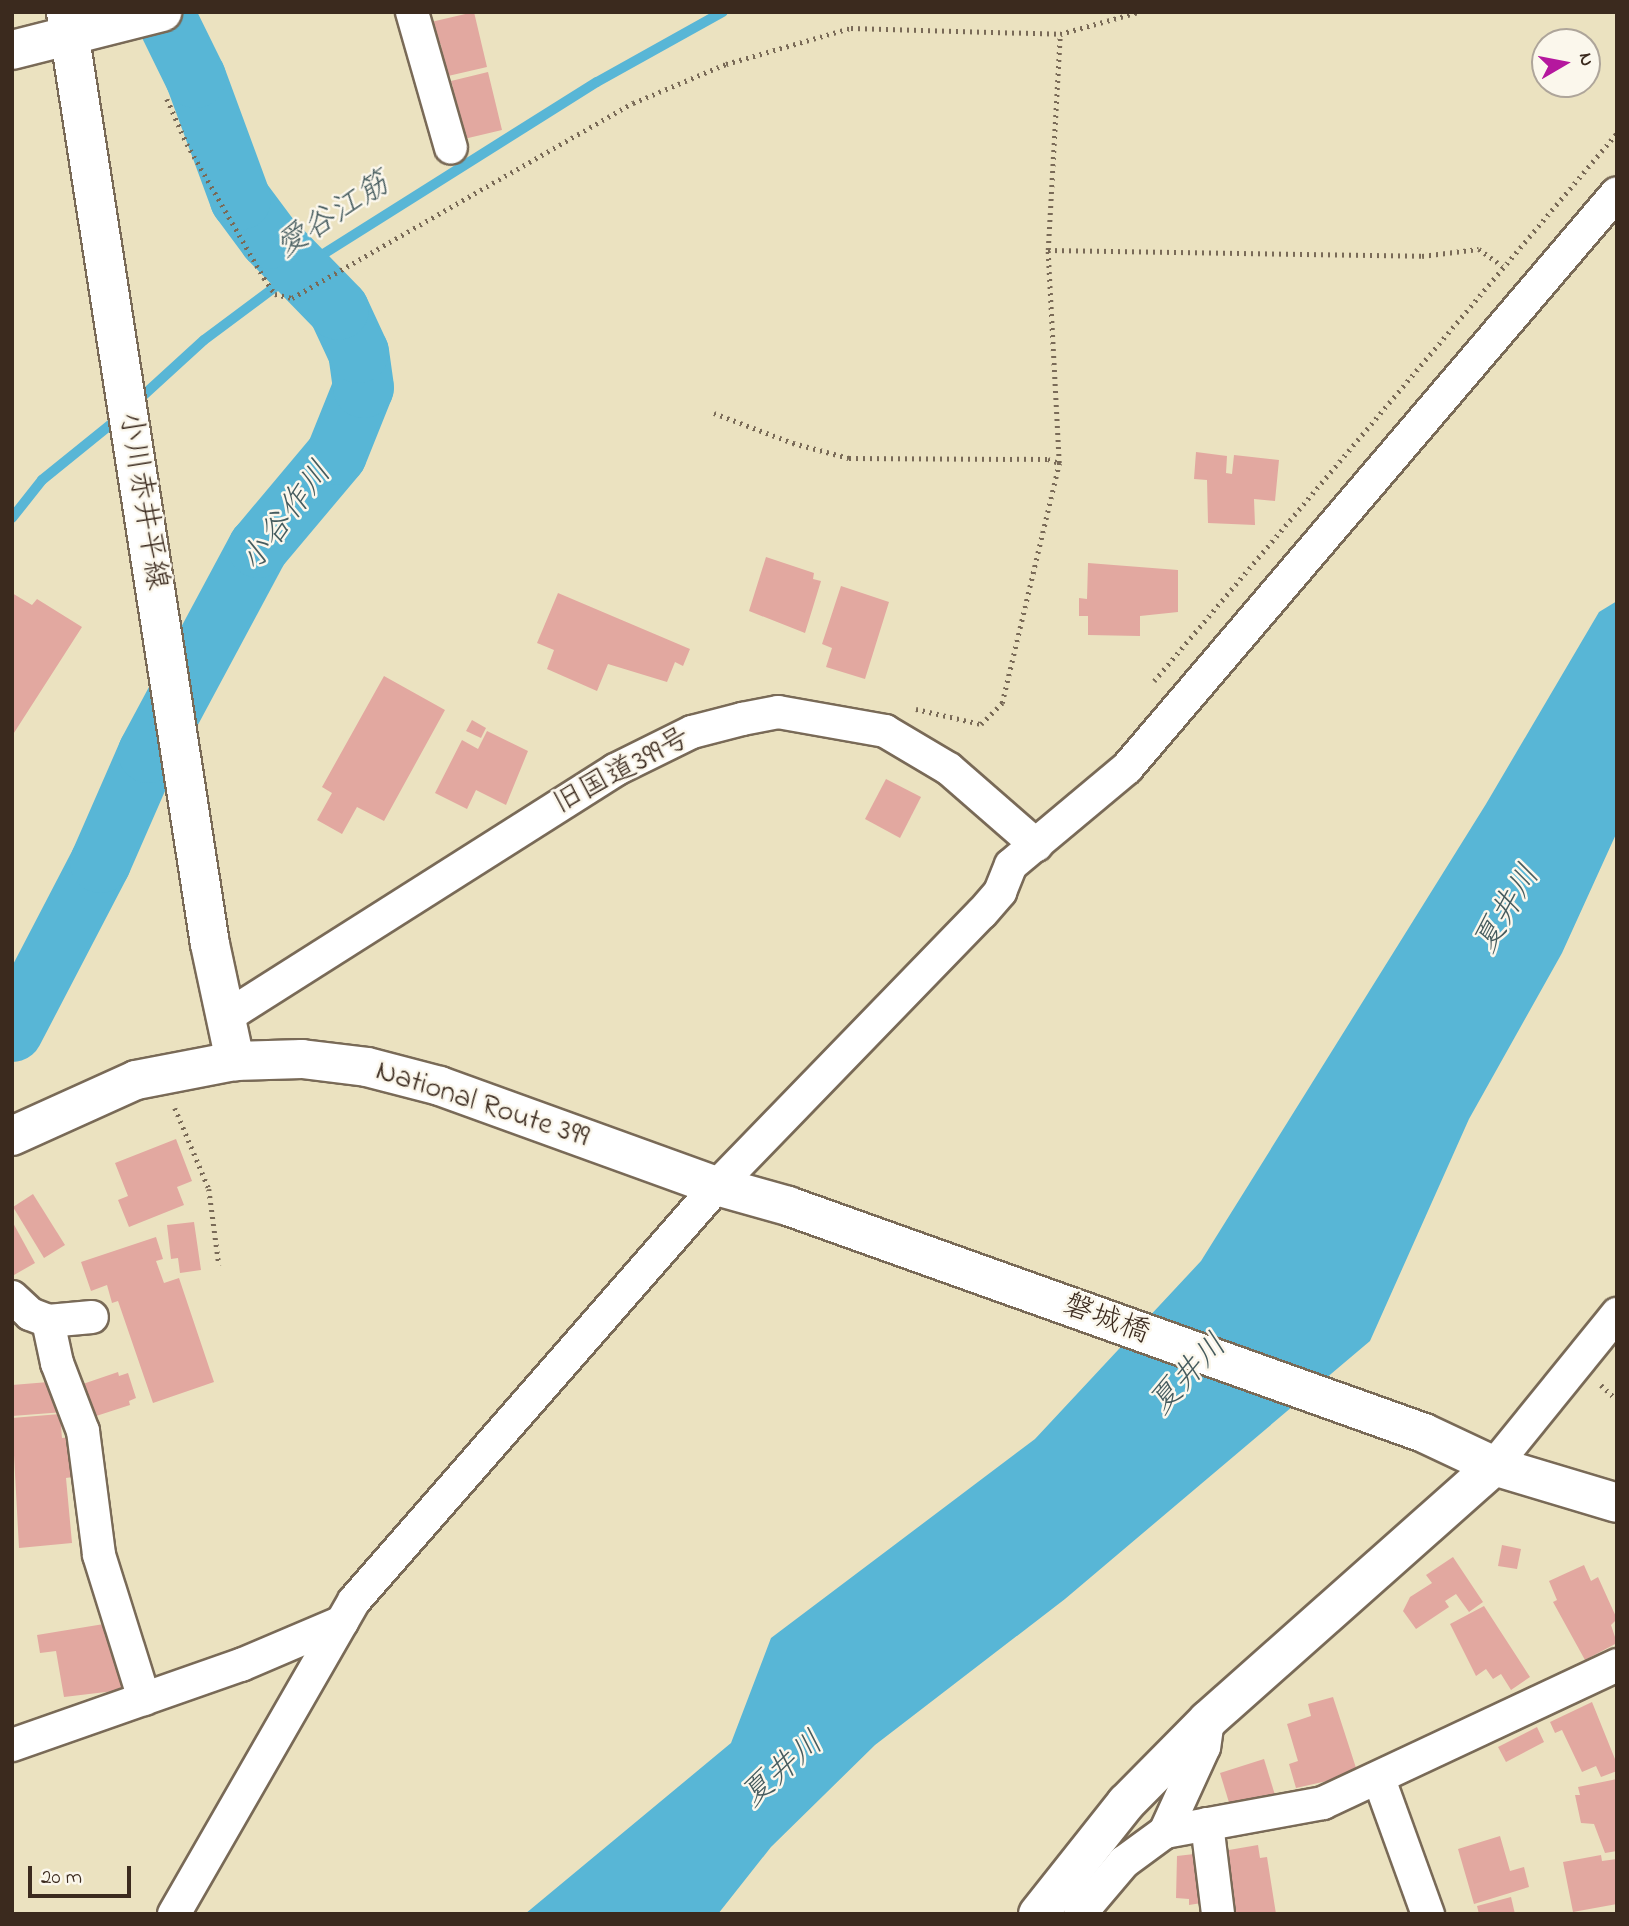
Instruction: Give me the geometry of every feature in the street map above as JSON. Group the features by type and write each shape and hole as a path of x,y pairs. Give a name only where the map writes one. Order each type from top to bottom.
{"main road":[{"path":"12,50 68,24 154,16"},
{"name":"小川赤井平線","path":"68,24 210,944 234,1061"},
{"name":"National Route 399","path":"12,1136 76,1104 159,1076 234,1061 302,1059 367,1067 440,1086 717,1186 788,1206"},
{"name":"磐城橋","path":"788,1206 1424,1433 1494,1466"},
{"path":"1038,1914 1126,1803 1208,1720 1494,1466 1617,1503"}],"street":[{"path":"412,12 451,148"},
{"path":"174,1914 354,1601 717,1186 982,914 1000,892 1011,865 1128,768 1617,193"},
{"name":"旧国道399号","path":"226,1017 615,770 692,732 742,719 778,712 885,731 949,769 1036,845"},
{"path":"12,1297 30,1314 48,1321 92,1317"},
{"path":"1494,1466 1617,1314"},
{"path":"48,1321 57,1363 83,1431 103,1568 144,1699"},
{"path":"12,1745 254,1660 342,1622"},
{"path":"1080,1914 1124,1862 1165,1832 1323,1803 1617,1665"},
{"path":"1165,1832 1204,1747 1208,1720"},
{"path":"1379,1779 1428,1914"},
{"path":"1208,1825 1217,1914"}],"path":[{"path":"167,99 187,144 264,278 275,294 292,298 633,103 726,64 851,28 1060,34 1139,12"},
{"path":"912,708 981,724 1002,703 1059,463 1048,250 1060,34"},
{"path":"1147,691 1502,266 1617,133"},
{"path":"1048,250 1422,256 1479,249 1502,266"},
{"path":"714,413 804,447 849,458 1048,459 1059,463"},
{"path":"159,1076 209,1189 219,1265"}],"water":[{"name":"夏井川","path":"1617,601 1617,832 1562,953 1469,1119 1370,1341 1065,1599 875,1745 771,1847 718,1914 525,1914 731,1743 771,1638 1035,1439 1201,1261 1486,804 1599,612"}],"building":[{"path":"474,12 487,67 448,76 443,72 441,44 437,45 431,22"},
{"path":"488,72 502,130 464,139 457,103 452,104 448,89 453,87 451,81"},
{"path":"1196,452 1227,456 1226,473 1232,474 1234,455 1279,460 1275,501 1254,499 1255,525 1208,523 1207,480 1194,479"},
{"path":"766,557 814,573 813,579 821,581 805,633 749,611"},
{"path":"1088,563 1178,570 1178,612 1140,616 1140,636 1088,635 1088,616 1079,616 1079,598 1087,599"},
{"path":"841,586 889,602 865,679 826,667 832,648 822,644"},
{"path":"12,593 32,605 37,599 82,627 12,736"},
{"path":"558,593 690,649 683,666 675,662 667,682 608,664 597,691 547,669 554,650 537,643"},
{"path":"384,676 445,710 384,821 357,807 342,834 317,820 332,793 322,787"},
{"path":"472,720 486,728 481,738 466,731"},
{"path":"487,731 528,751 506,805 476,790 467,809 435,793 462,740 478,749"},
{"path":"886,779 921,797 900,838 865,819"},
{"path":"176,1139 192,1181 177,1187 184,1205 129,1227 118,1200 128,1196 115,1163"},
{"path":"33,1194 65,1245 44,1258 13,1207"},
{"path":"12,1221 35,1263 14,1275 12,1271"},
{"path":"194,1222 201,1270 180,1273 178,1258 171,1259 167,1225"},
{"path":"156,1237 163,1259 156,1261 164,1283 179,1278 214,1382 153,1403 118,1301 112,1303 107,1285 91,1291 81,1262"},
{"path":"118,1372 119,1376 128,1373 136,1398 129,1401 130,1405 87,1419 77,1386"},
{"path":"61,1381 64,1412 12,1416 12,1385"},
{"path":"60,1414 62,1438 76,1437 79,1476 66,1478 72,1543 19,1548 12,1418"},
{"path":"1502,1545 1521,1549 1517,1569 1498,1566"},
{"path":"1453,1557 1483,1602 1469,1612 1456,1594 1445,1601 1449,1607 1416,1629 1403,1611 1410,1597 1432,1583 1426,1575"},
{"path":"1584,1565 1591,1581 1598,1577 1617,1619 1611,1625 1617,1643 1585,1660 1553,1602 1557,1600 1549,1581"},
{"path":"1484,1606 1530,1677 1511,1690 1501,1674 1493,1679 1486,1669 1476,1676 1450,1624"},
{"path":"110,1623 131,1689 64,1697 56,1651 40,1653 37,1635"},
{"path":"1333,1697 1358,1774 1296,1788 1289,1764 1298,1761 1287,1724 1311,1716 1308,1704"},
{"path":"1592,1702 1617,1764 1617,1771 1601,1777 1596,1766 1582,1772 1562,1730 1555,1733 1550,1722"},
{"path":"1537,1727 1544,1742 1506,1762 1498,1747"},
{"path":"1264,1759 1275,1795 1231,1809 1220,1773"},
{"path":"1617,1779 1617,1851 1605,1853 1594,1824 1581,1823 1575,1795 1580,1795 1578,1787"},
{"path":"1500,1836 1510,1871 1524,1867 1529,1887 1474,1904 1458,1849"},
{"path":"1258,1845 1260,1858 1267,1857 1276,1914 1233,1914 1223,1851"},
{"path":"1203,1853 1208,1902 1189,1905 1189,1899 1176,1898 1177,1856"},
{"path":"1601,1855 1602,1861 1617,1859 1617,1904 1573,1912 1563,1862"},
{"path":"1511,1897 1515,1914 1479,1914 1477,1906"}],"waterway":[{"name":"小谷作川","path":"12,1031 100,862 148,752 258,547 336,454 363,387 358,352 338,309 269,238 240,199 195,77 163,12"},
{"name":"愛谷江筋","path":"135,403 204,340 298,270 597,82 723,12"},
{"name":"愛谷江筋","path":"12,518 42,480 121,416"}]}
